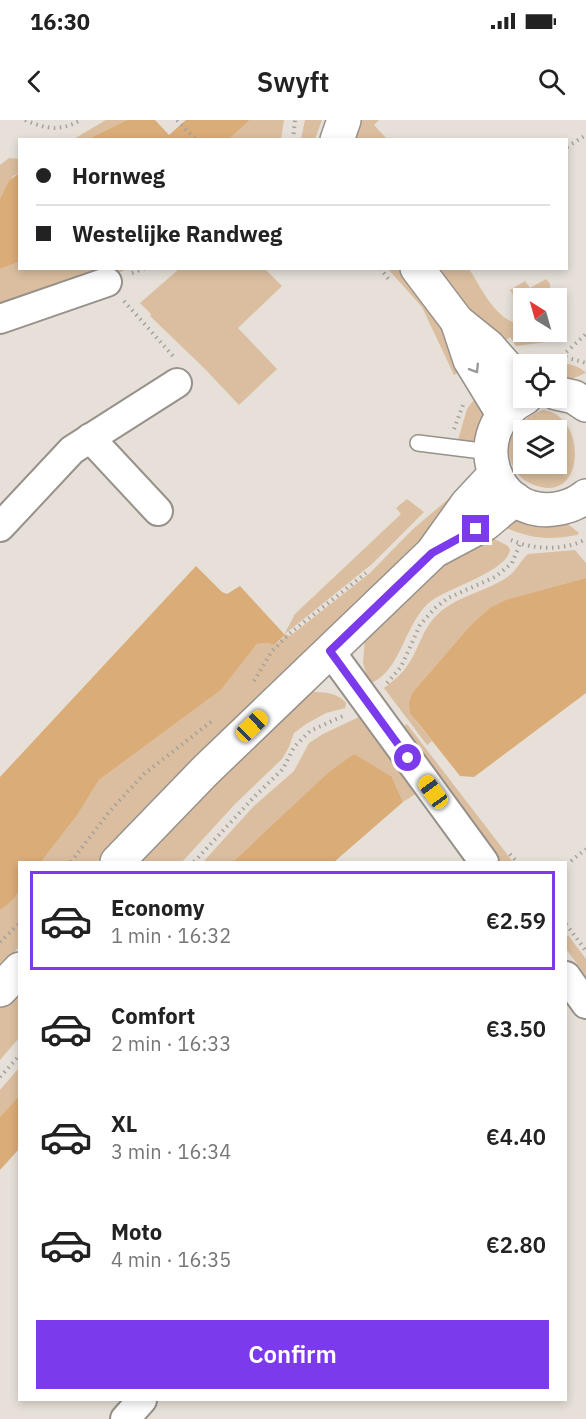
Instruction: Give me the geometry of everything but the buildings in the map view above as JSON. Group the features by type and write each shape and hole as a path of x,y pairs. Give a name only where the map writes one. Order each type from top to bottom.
{"street":[{"path":"338,138 344,120"},
{"path":"406,277 457,321 513,364"},
{"path":"0,319 107,282"},
{"path":"457,321 470,360 513,405"},
{"path":"0,527 72,450 177,383"},
{"path":"513,407 493,432 492,463 507,492 527,506 554,510 580,510"},
{"path":"90,438 158,511"},
{"path":"118,861 205,771 432,553 467,504 492,463"},
{"path":"432,553 485,524 515,499"},
{"path":"330,651 483,861"},
{"path":"0,990 18,971"},
{"path":"125,1419 141,1401"}],"lane":[{"path":"418,442 492,463"}],"path":[{"path":"25,120 45,129 68,127 81,120"},
{"path":"177,120 194,138"},
{"path":"293,138 296,120"},
{"path":"568,146 586,135"},
{"path":"386,270 406,277"},
{"path":"107,282 182,367 177,383"},
{"path":"564,354 586,334"},
{"path":"567,357 586,363"},
{"path":"453,436 463,405 459,396"},
{"path":"380,688 401,667 420,625 435,608 448,598 495,577 512,563 520,544 550,548 580,543 586,539"},
{"path":"248,688 272,651 289,634 370,570"},
{"path":"195,861 255,795 283,769 294,747 310,730 347,714"},
{"path":"72,861 109,812 144,774 216,718"},
{"path":"571,861 586,849"},
{"path":"0,942 18,925"},
{"path":"567,925 586,951"},
{"path":"0,1077 18,1057"}],"shaded area":[{"path":"106,120 127,120 90,138 75,138"},
{"path":"127,120 155,120 169,135 186,120 250,120 230,138 90,138"},
{"path":"250,120 284,120 281,138 230,138"},
{"path":"305,120 322,120 315,138 301,138"},
{"path":"362,120 379,120 374,125 386,138 357,138"},
{"path":"9,158 18,159 18,174 13,176 0,199 0,165"},
{"path":"18,174 18,262 0,269 0,199 9,181"},
{"path":"18,262 18,270 126,270 0,304 0,269"},
{"path":"178,270 266,270 282,286 238,328 277,369 239,405 150,316 151,314 140,303"},
{"path":"389,270 400,270 426,299 466,369 454,375 422,307"},
{"path":"435,270 470,270 497,311 513,322 513,342 510,337 499,345"},
{"path":"546,279 550,284 550,288 530,288"},
{"path":"525,281 530,288 513,288"},
{"path":"513,342 546,342 516,346"},
{"path":"567,364 573,365 586,373 567,381"},
{"path":"479,393 484,419 476,443 458,440 467,409"},
{"path":"543,410 557,415 562,420 525,420"},
{"path":"567,426 573,439 575,455 573,469 566,480 556,487 541,487 526,481 518,474 567,474"},
{"path":"513,433 513,466 510,460 510,442"},
{"path":"453,495 458,502 145,811 98,861 42,861 78,814 99,780 221,690 257,644 275,645 285,634 290,636 370,573 412,530"},
{"path":"407,499 424,512 372,564 285,634 295,614 401,514 396,508"},
{"path":"511,517 564,521 579,533 556,538 529,536 501,526"},
{"path":"485,534 508,546 510,550 506,558 488,572 431,601 415,621 389,669 369,684 363,663 365,638 428,574"},
{"path":"575,550 586,563 586,578 508,599 469,627 412,693 412,713 432,741 427,745 384,688 407,666 432,621 453,603 506,578 528,554"},
{"path":"196,566 222,592 227,594 240,586 285,635 274,645 257,644 221,690 99,780 78,814 42,861 18,861 18,892 0,910 0,777"},
{"path":"586,578 586,693 474,777 460,776 410,713 409,704 412,693 469,627 490,608 508,599"},
{"path":"310,692 334,695 346,703 345,708 326,713 294,733 282,759 235,804 183,861 134,861"},
{"path":"359,717 417,793 403,802 392,777 259,838 234,861 204,861 253,807 294,771 309,743"},
{"path":"407,724 512,861 498,861 398,731"},
{"path":"354,754 392,777 403,802 335,861 234,861 328,773"},
{"path":"18,893 18,948 0,968 0,910"},
{"path":"567,936 586,959 586,976 567,950"},
{"path":"18,987 18,1039 0,1060 0,1007"},
{"path":"18,1069 18,1097 0,1117 0,1090"},
{"path":"18,1097 18,1150 0,1170 0,1117"}],"route":[{"path":"408,758 330,651 432,553 476,529"}]}
